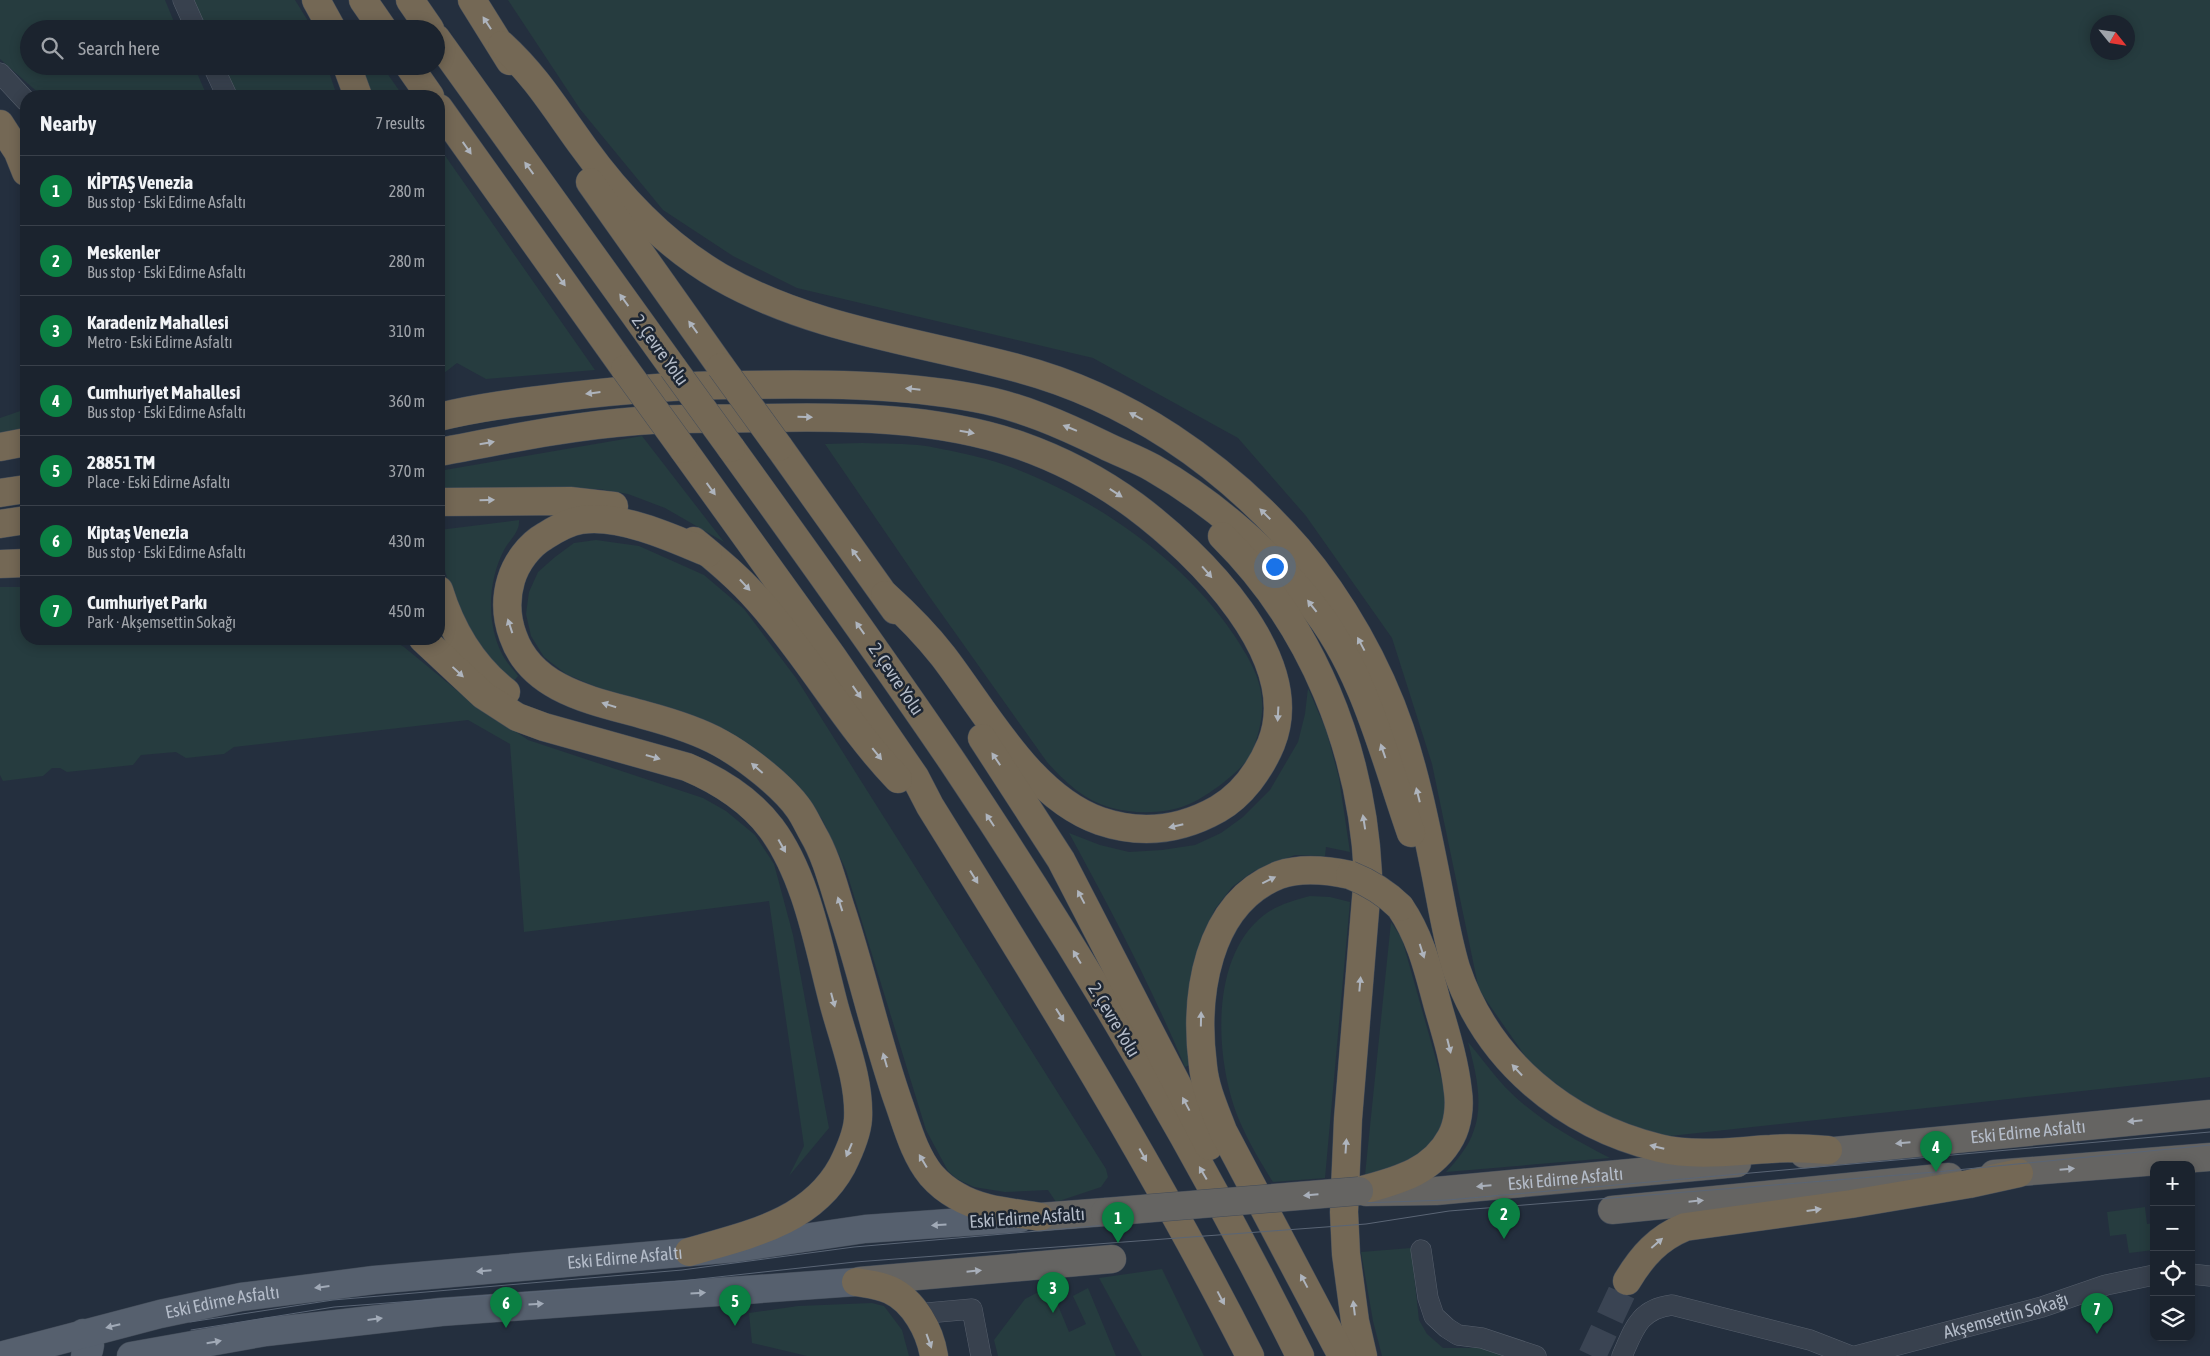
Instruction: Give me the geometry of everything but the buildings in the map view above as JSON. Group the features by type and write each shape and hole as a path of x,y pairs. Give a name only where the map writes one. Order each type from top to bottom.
{"highway":[{"path":"316,0 327,20"},
{"path":"363,0 377,20"},
{"path":"410,0 424,20"},
{"path":"472,0 502,45 530,95 549,123 884,595 1009,777 1061,860 1236,1197 1264,1263 1276,1308"},
{"path":"502,45 525,66 537,81 582,146 620,194 662,236 688,257 720,277 761,298 802,315 1017,368 1056,380 1139,417 1188,448 1237,486 1282,532 1316,571 1344,614 1379,678 1400,731 1412,769 1446,929"},
{"name":"2. Çevre Yolu","path":"445,50 869,640 957,769 1041,900 1164,1104 1222,1206 1300,1356"},
{"path":"350,75 356,90"},
{"path":"415,75 426,90"},
{"path":"445,116 832,656 915,776 930,806 1064,1021 1131,1135 1250,1356"},
{"path":"0,124 20,157"},
{"path":"445,414 526,401 679,385 859,384 913,388 978,398 1025,411 1075,430 1152,468 1195,495 1218,513 1281,570 1312,605 1338,643 1366,703 1446,929 1458,972 1475,1010 1493,1041 1518,1071 1538,1090 1589,1122 1634,1141 1677,1151 1723,1152 1776,1148 1828,1150"},
{"path":"445,451 567,429 638,421 805,417 879,420 931,425 976,434 1020,446 1073,469 1127,500 1173,537 1201,565 1252,627 1265,653 1275,680 1278,704 1278,720 1264,762 1229,803 1206,816 1178,826 1148,830 1121,827 1098,820 1060,800 1041,784 1017,756 941,654 913,620 884,595"},
{"path":"0,447 20,443"},
{"path":"1113,450 1208,523 1232,546 1276,601 1299,636 1320,677 1341,730 1348,755 1361,803 1367,842 1368,874 1348,1119 1344,1212 1346,1254 1355,1321 1363,1356"},
{"path":"0,493 20,490"},
{"path":"445,502 570,501 617,506 666,523 685,534 735,574 760,602 849,720 896,778 930,806"},
{"path":"708,553 639,526 610,521 582,520 559,527 537,540 522,556 512,576 507,596 507,620 516,646 532,669 561,688 609,706 696,732 720,743 751,763 798,807 817,840 828,868 852,940 892,1084 918,1155 931,1175 960,1198 993,1210 1040,1218"},
{"path":"0,524 20,521"},
{"path":"0,539 20,537"},
{"path":"0,564 20,563"},
{"path":"445,606 456,634 496,684 533,711 572,735"},
{"path":"429,645 483,695 517,717 572,735 687,767 707,775 730,789 754,808 771,828 791,862 807,905 853,1071 858,1120 853,1140 842,1166 819,1196 788,1220 757,1233 689,1252"},
{"path":"1342,1356 1223,1131 1210,1096 1203,1067 1200,1016 1204,981 1213,947 1228,916 1243,898 1260,885 1280,875 1325,870 1350,875 1381,890 1400,907 1412,925 1423,950 1450,1047 1459,1093 1458,1115 1452,1136 1442,1151 1430,1163 1407,1177 1359,1191"},
{"name":"Eski Edirne Asfaltı","path":"1040,1218 1359,1191 1436,1191 1747,1162 1828,1150 2210,1112"},
{"name":"Eski Edirne Asfaltı","path":"1612,1210 1909,1180 2210,1157"},
{"path":"1627,1281 1639,1262 1654,1246 1668,1234 1685,1227 1868,1202 2019,1173"},
{"name":"Eski Edirne Asfaltı","path":"856,1282 1112,1259"},
{"path":"856,1282 879,1286 905,1299 926,1330 934,1356"}],"main road":[{"name":"Eski Edirne Asfaltı","path":"0,1356 84,1344 160,1314 241,1298 374,1280 736,1248 865,1229 1040,1218"},
{"name":"Eski Edirne Asfaltı","path":"131,1356 266,1332 441,1312 856,1282"},
{"path":"160,1314 154,1330 158,1340 166,1350"}],"street":[{"path":"183,0 192,20"},
{"path":"0,73 20,94"},
{"path":"217,75 224,90"},
{"path":"1421,1250 1428,1298 1434,1316 1447,1328 1458,1335 1482,1338 1536,1356"},
{"path":"2195,1274 2210,1276"},
{"name":"Akşemsettin Sokağı","path":"1856,1356 2042,1307 2106,1285 2150,1276"},
{"path":"1622,1356 1641,1317 1660,1306 1672,1305 1810,1340 1851,1356"},
{"path":"916,1314 972,1309 981,1356"}],"green space":[{"path":"0,0 165,0 173,20 20,20 20,75 198,75 204,90 35,90 0,59"},
{"path":"192,0 295,0 307,20 202,20"},
{"path":"508,0 2210,0 2210,1077 1661,1137 1587,1108 1530,1063 1479,990 1432,764 1392,638 1306,516 1238,438 1093,358 797,288 733,256 663,210 580,109"},
{"path":"228,75 330,75 335,90 235,90"},
{"path":"364,75 388,75 399,90 370,90"},
{"path":"445,156 595,370 486,379 457,363 445,372"},
{"path":"20,411 20,429 0,433 0,418"},
{"path":"642,436 724,542 665,508 628,494 599,489 445,490 445,470"},
{"path":"862,443 926,446 979,457 1008,466 1041,479 1104,513 1163,557 1213,607 1234,635 1256,675 1261,692 1262,715 1256,739 1248,759 1236,772 1211,792 1187,805 1169,810 1140,812 1121,810 1093,801 1076,790 1047,762 929,596 825,444"},
{"path":"519,520 516,532 504,550 499,562 492,588 491,602 493,629 497,642 504,657 518,676 513,682 481,648 456,603 445,569 445,529"},
{"path":"596,540 639,546 704,575 744,609 796,678 1106,1169 1108,1177 1101,1187 1056,1202 1048,1190 1005,1192 974,1187 957,1179 948,1171 926,1130 846,870 822,819 802,793 779,768 737,739 615,695 566,674 544,657 531,636 526,614 529,592 538,572 555,557 574,543"},
{"path":"0,587 20,587 20,645 401,645 465,697 528,740 703,798 726,811 755,835 774,864 793,935 829,1128 789,1176 804,1146 769,901 524,932 510,744 468,720 234,747 224,754 186,758 176,752 141,755 133,765 67,772 60,768 52,768 43,776 3,781 0,775"},
{"path":"1308,688 1326,730 1339,778 1350,852 1326,847 1325,856 1295,855 1254,871 1232,887 1215,909 1202,941 1192,1064 1185,1067 1130,948 1069,833 1100,845 1129,852 1195,845 1221,833 1243,817 1270,790 1298,742 1305,714"},
{"path":"1310,896 1330,897 1350,902 1325,1178 1273,1182 1247,1138 1240,1122 1225,1071 1222,1013 1225,984 1233,957 1246,934 1264,915 1292,901"},
{"path":"1391,922 1402,939 1448,1102 1444,1127 1429,1150 1403,1166 1365,1175"},
{"path":"1468,1042 1505,1087 1541,1118 1610,1158 1446,1172 1466,1147 1472,1136 1477,1119 1477,1086"},
{"path":"2145,1207 2147,1224 2150,1224 2150,1250 2129,1253 2126,1234 2110,1236 2107,1212"},
{"path":"1411,1248 1419,1320 1427,1334 1443,1348 1487,1348 1505,1356 1382,1356 1373,1321 1361,1252"},
{"path":"1162,1269 1204,1356 1142,1356 1099,1278"},
{"path":"1050,1286 1069,1332 1086,1324 1073,1296 1088,1288 1116,1356 998,1356 994,1340 1025,1299"},
{"path":"872,1303 884,1306 902,1330 909,1356 807,1356 752,1343 749,1313 798,1306"}],"tunnel":[{"path":"1592,1356 1627,1281"}],"tram line":[{"path":"190,1322 333,1300 682,1270 854,1247 1360,1203 1448,1200 2210,1132"},
{"path":"191,1330 334,1307 681,1281 855,1262 1366,1224 1449,1211 1936,1172 2210,1145"}],"place":[{"name":"Cumhuriyet Mahallesi","path":"1936,1172"},
{"name":"Meskenler","path":"1504,1239"},
{"name":"KİPTAŞ Venezia","path":"1118,1243"},
{"name":"Karadeniz Mahallesi","path":"1053,1313"},
{"name":"28851 TM","path":"735,1326"},
{"name":"Kiptaş Venezia","path":"506,1328"},
{"name":"Cumhuriyet Parkı","path":"2097,1334"}]}
